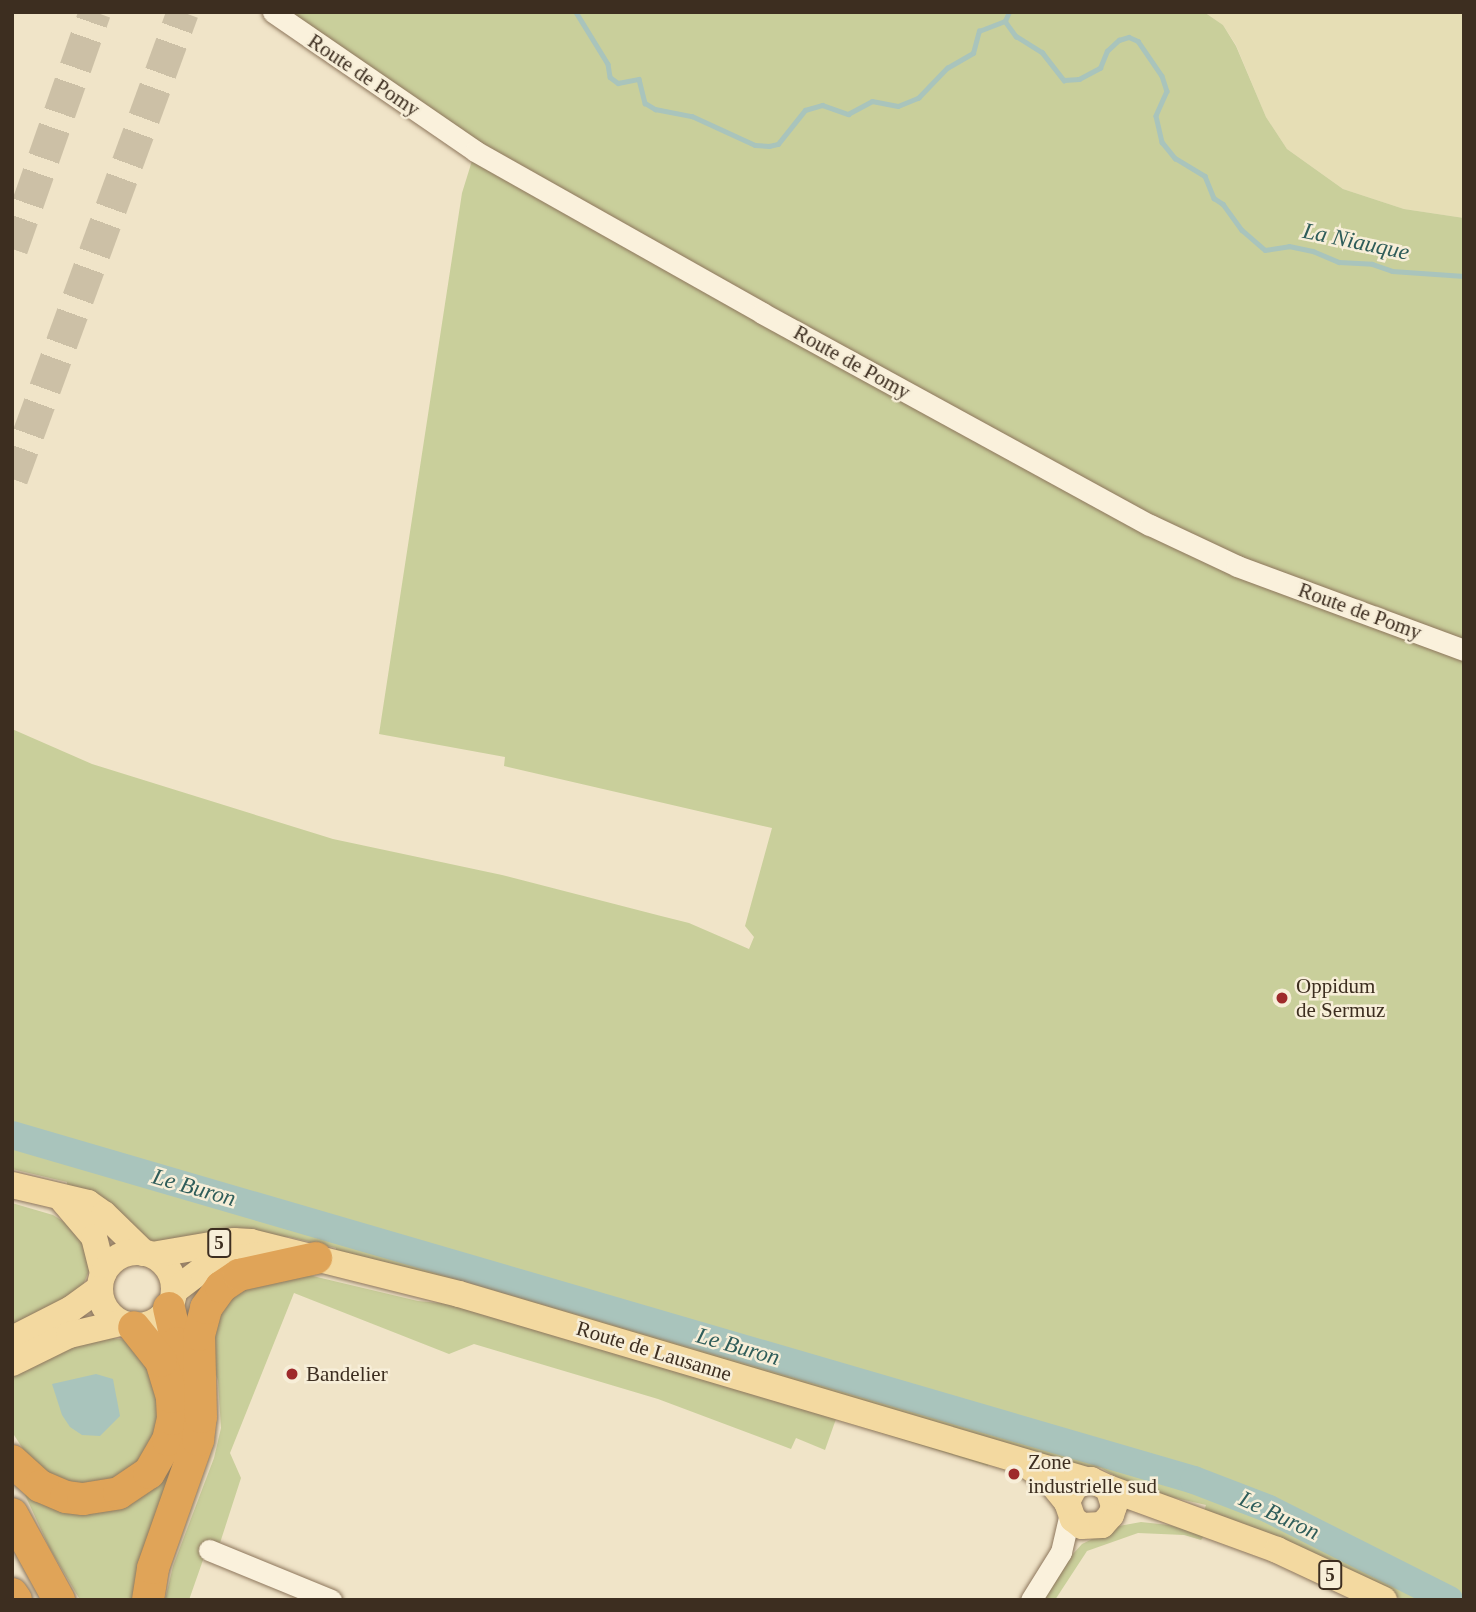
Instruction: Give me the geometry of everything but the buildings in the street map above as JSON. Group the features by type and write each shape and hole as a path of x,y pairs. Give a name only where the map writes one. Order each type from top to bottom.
{"highway":[{"path":"148,1600 159,1552 193,1456 201,1417 199,1335 202,1317 215,1294 245,1273 301,1255"},
{"path":"171,1300 177,1343 195,1387 201,1417"},
{"path":"12,1461 32,1480 49,1490 83,1499 119,1493 149,1473 162,1454 170,1433 172,1397 160,1361 127,1325"},
{"path":"12,1514 59,1600"},
{"path":"12,1594 16,1600"}],"main road":[{"path":"12,1185 61,1198 80,1200 94,1207 168,1270 171,1300 151,1324 127,1325 69,1335 12,1363"},
{"path":"61,1198 94,1237 103,1307 127,1325"},
{"name":"Route de Lausanne","path":"148,1254 234,1241 301,1255 510,1308 1097,1484 1277,1550 1384,1600"},
{"path":"12,1339 71,1309 101,1281 111,1262 123,1255 148,1254"},
{"name":"Route de Lausanne","path":"171,1300 202,1270 220,1263 301,1255"},
{"name":"Route de Lausanne","path":"1018,1461 1044,1476 1068,1508"},
{"path":"1097,1484 1114,1506 1099,1525 1082,1526 1068,1508 1075,1486 1097,1484"},
{"name":"Route de Lausanne","path":"1099,1525 1136,1516 1200,1522"}],"street":[{"name":"Route de Pomy","path":"273,12 475,151 762,313 1150,525 1237,566 1464,650"},
{"path":"1061,1552 1068,1508"},
{"path":"1031,1600 1061,1552 1099,1525"},
{"path":"209,1550 331,1600"}],"shaded area":[{"path":"1204,12 1464,12 1464,218 1404,209 1343,189 1287,149 1266,117 1236,45 1223,25"}],"green space":[{"path":"273,12 1204,12 1223,25 1236,46 1266,117 1287,149 1343,189 1404,209 1464,218 1464,1600 1404,1600 1204,1511 1206,1505 1140,1490 1101,1468 1065,1464 1049,1455 1047,1459 336,1253 336,1248 289,1237 163,1244 152,1241 67,1189 67,1182 12,1169 12,729 92,764 333,839 502,875 689,923 749,949 754,937 745,926 772,828 504,766 505,757 379,734 462,193 475,151"},
{"path":"12,1203 53,1215 77,1230 91,1266 81,1290 12,1331"},
{"path":"300,1273 418,1301 460,1305 989,1462 988,1466 836,1419 825,1450 796,1438 791,1449 658,1399 474,1344 449,1354 294,1293 230,1453 241,1478 220,1543 210,1540 189,1600 165,1600 173,1566 214,1458 221,1428 218,1381 206,1341 229,1289"},
{"path":"107,1337 132,1341 141,1349 157,1395 158,1429 142,1460 112,1481 72,1484 47,1474 25,1452 12,1432 12,1373 49,1355"},
{"path":"189,1412 138,1600 80,1600 49,1547 20,1484 95,1507"},
{"path":"1141,1522 1169,1525 1205,1535 1201,1540 1184,1535 1138,1533 1087,1551 1055,1600 1040,1600 1063,1565 1082,1544 1119,1526"}],"water":[{"path":"96,1374 113,1379 120,1416 100,1436 82,1435 70,1427 62,1415 52,1384"}],"waterway":[{"path":"576,12 608,64 610,77 618,83 639,79 645,103 655,109 692,116 755,145 769,146 778,144 805,110 822,105 848,114 872,101 898,106 918,98 947,68 973,53 979,31 1005,21 1009,12"},
{"name":"La Niauque","path":"1005,21 1016,36 1042,52 1064,80 1079,79 1100,68 1107,51 1119,40 1129,37 1138,41 1162,76 1167,91 1156,116 1162,142 1175,158 1205,176 1214,198 1223,204 1242,230 1265,250 1289,246 1313,251 1339,262 1372,264 1392,271 1464,276"},
{"name":"Le Buron","path":"12,1135 1194,1480 1269,1509 1449,1600"}],"tunnel":[{"path":"12,249 95,12"},
{"path":"12,479 183,12"}],"place":[{"name":"Oppidum de Sermuz","path":"1282,998"},
{"name":"Bandelier","path":"292,1374"},
{"name":"Zone industrielle sud","path":"1014,1474"}]}
